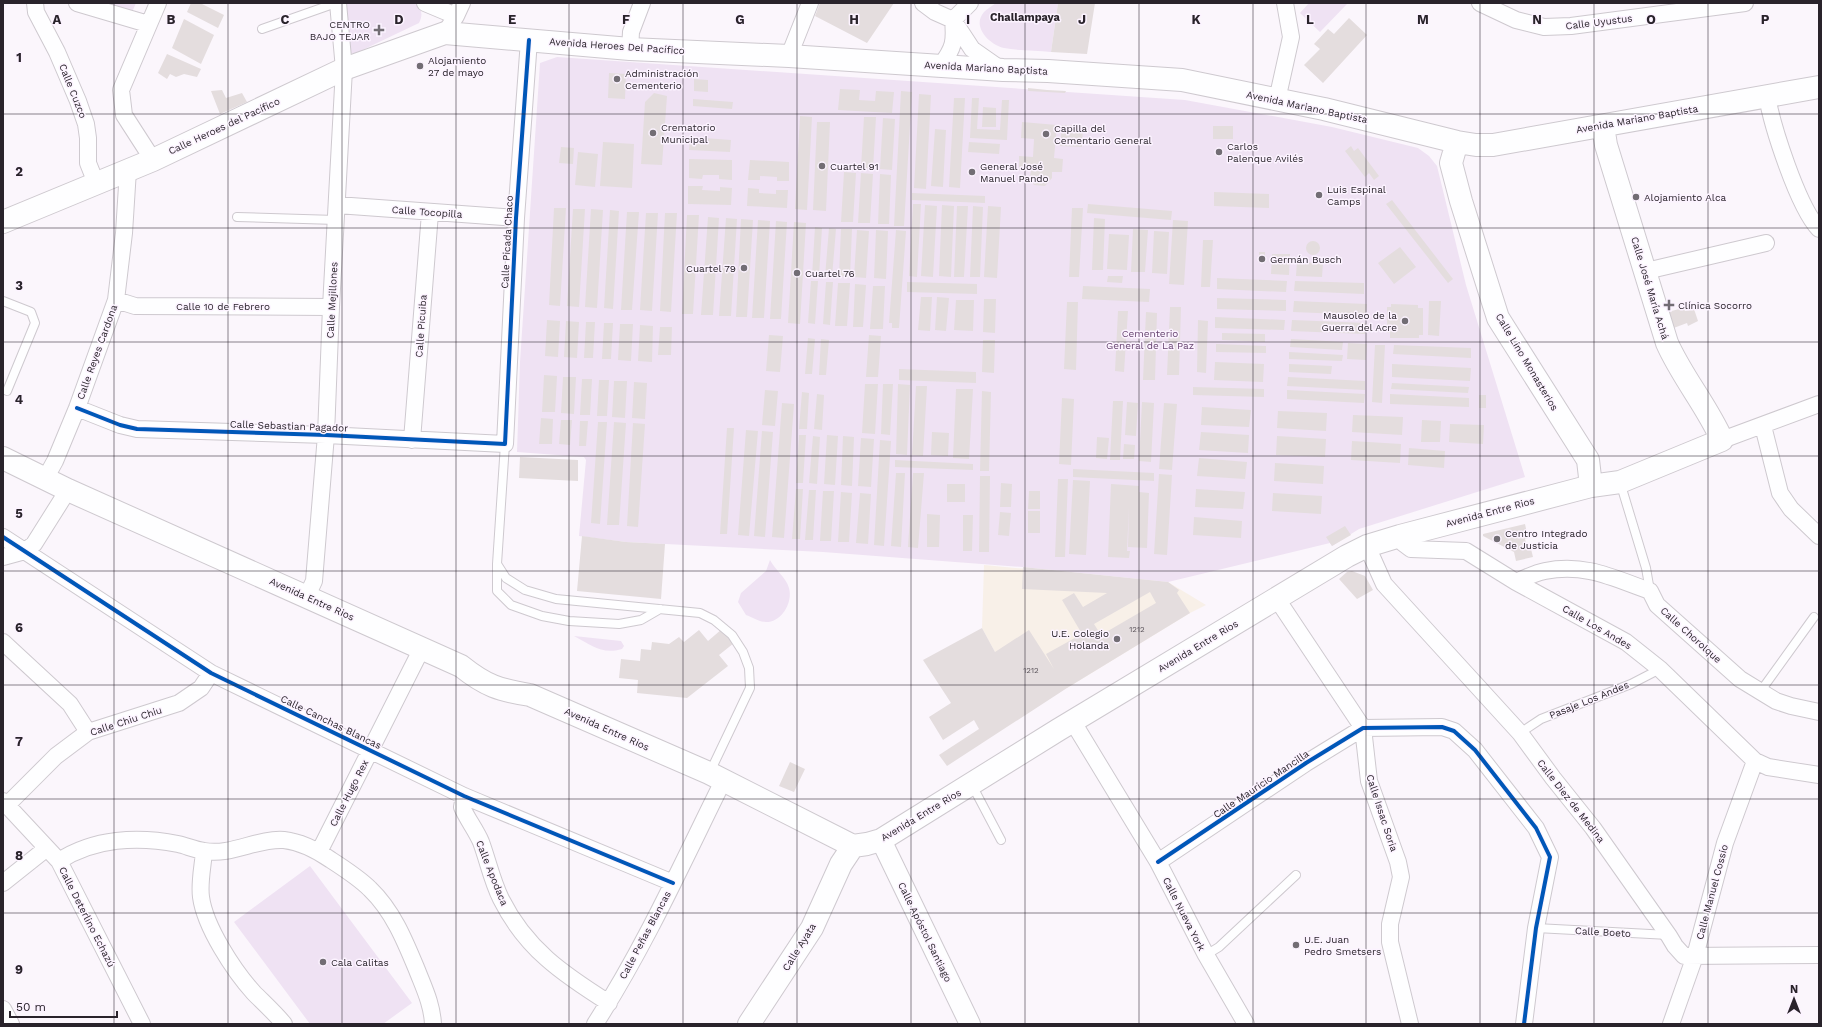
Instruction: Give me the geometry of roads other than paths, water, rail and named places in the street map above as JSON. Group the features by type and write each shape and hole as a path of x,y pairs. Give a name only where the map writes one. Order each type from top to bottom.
{"main road":[{"name":"Calle Heroes del Pacífico","path":"3,222 153,160 454,17"},
{"name":"Avenida Heroes Del Pacífico","path":"454,17 529,40 630,48 789,56"},
{"name":"Avenida Mariano Baptista","path":"789,56 1182,80 1324,109 1457,142 1476,145 1493,145 1819,87"},
{"name":"Calle José María Achá","path":"1603,126 1606,145 1667,343 1673,358 1716,427 1722,440"},
{"name":"Calle Lino Monasterios","path":"1457,142 1451,163 1461,201 1498,318 1588,460 1591,486"},
{"name":"Avenida Entre Rios","path":"3,458 68,490 462,666 486,684 503,691 530,695 716,777 853,846 881,840 1347,556 1367,546 1591,486 1620,482 1722,440"},
{"name":"Calle Ayata","path":"749,1024 812,928 841,864 853,846"}],"street":[{"name":"Calle Cuzco","path":"35,3 36,12 57,52 86,124 88,138 88,163 96,183"},
{"path":"77,3 148,24"},
{"path":"153,160 124,115 121,90 158,3"},
{"name":"Calle Mejillones","path":"307,596 314,581 326,435 331,307 344,69 337,3"},
{"path":"425,3 454,17"},
{"path":"630,48 631,32 642,3"},
{"path":"789,56 810,3"},
{"path":"924,3 935,12 953,20 972,50 1003,70"},
{"path":"941,65 950,52 954,39 953,20 970,3"},
{"path":"1277,100 1291,37 1285,3"},
{"name":"Calle Uyustus","path":"1480,3 1516,20 1544,27 1571,26 1745,3"},
{"name":"Calle Picada Chaco","path":"505,444 516,218 529,40"},
{"path":"1767,96 1770,114 1800,198 1814,224 1819,228"},
{"name":"Calle Reyes Cardona","path":"45,479 55,461 116,300 124,232 128,170"},
{"name":"Calle Tocopilla","path":"337,212 430,213 516,218"},
{"name":"Calle Picuiba","path":"412,440 430,213"},
{"path":"1646,271 1766,243"},
{"name":"Calle 10 de Febrero","path":"116,300 135,306 331,307"},
{"path":"1722,440 1819,404"},
{"name":"Calle Sebastian Pagador","path":"76,408 120,426 137,429 326,435 505,444"},
{"path":"1763,426 1780,492 1790,509 1819,536"},
{"path":"3,557 25,550 34,544 68,490"},
{"name":"Calle Los Andes","path":"1400,536 1403,543 1411,549 1466,551 1516,582 1626,642 1660,669 1755,761 1768,766 1819,775"},
{"name":"Calle Canchas Blancas","path":"3,537 211,673 464,796 673,883"},
{"name":"Calle Diez de Medina","path":"1367,546 1384,584 1520,733 1553,778 1593,828 1675,946 1684,956 1819,955"},
{"path":"1516,582 1543,571 1566,568 1584,569 1650,591"},
{"name":"Calle Chorolque","path":"1650,591 1657,605 1740,679 1776,701 1790,706 1819,712"},
{"name":"Calle Issac Soria","path":"1277,600 1363,728 1369,781 1398,862 1401,877 1390,924 1390,942 1410,1024"},
{"path":"3,642 70,704 88,732"},
{"name":"Calle Hugo Rex","path":"319,852 422,648"},
{"name":"Calle Chiu Chiu","path":"5,803 56,756 88,732 179,703 201,688 211,673"},
{"name":"Calle Nueva York","path":"1073,722 1158,862 1206,956 1246,1024"},
{"path":"1363,728 1442,727 1454,731 1475,750 1543,839 1550,857 1536,928 1524,1024"},
{"name":"Calle Mauricio Mancilla","path":"1158,862 1306,763 1363,728"},
{"name":"Calle Manuel Cossío","path":"1671,1024 1695,956 1725,843 1755,761"},
{"name":"Calle Peñas Blancas","path":"595,1024 609,1003 673,883 716,777"},
{"name":"Calle Apodaca","path":"464,796 462,807 480,840 500,898 511,917 526,938 545,959 577,983 609,1003"},
{"name":"Calle Deterlino Echazú","path":"5,803 59,861 142,1024"},
{"path":"59,861 72,853 87,847 110,841 133,840 179,844 204,851 224,852 267,841 285,840 319,852 346,870 370,889 387,909 404,940 426,992 432,1009 433,1024"},
{"name":"Calle Apóstol Santiago","path":"881,840 970,1024"},
{"path":"3,883 47,848"},
{"path":"204,851 201,879 203,908 224,953 241,978 284,1024"},
{"path":"3,1009 11,1024"}],"lane":[{"path":"262,29 337,3"},
{"name":"Calle Tocopilla","path":"237,217 337,212"},
{"path":"3,301 31,312 34,323 7,391"},
{"path":"505,444 497,591 511,605 542,616 569,621 620,624 641,620 660,609"},
{"path":"1620,482 1646,568 1650,591"},
{"path":"498,564 506,578 526,590 556,599 700,613 714,620 732,635 743,652 749,668 750,688 716,777"},
{"path":"1760,692 1814,617"},
{"name":"Pasaje Los Andes","path":"1520,733 1542,720 1631,684 1660,669"},
{"path":"972,784 1001,840"},
{"path":"1206,956 1219,947 1296,875"},
{"name":"Calle Boeto","path":"1536,928 1669,936"}],"place":[{"name":"CENTRO BAJO TEJAR","path":"379,30"},
{"name":"Alojamiento 27 de mayo","path":"420,66"},
{"name":"Administración Cementerio","path":"617,79"},
{"name":"Crematorio Municipal","path":"653,133"},
{"name":"Capilla del Cementario General","path":"1046,134"},
{"name":"Carlos Palenque Avilés","path":"1219,152"},
{"name":"Cuartel 91","path":"822,166"},
{"name":"General José Manuel Pando","path":"972,172"},
{"name":"Luis Espinal Camps","path":"1319,195"},
{"name":"Alojamiento Alca","path":"1636,197"},
{"name":"Germán Busch","path":"1262,259"},
{"name":"Cuartel 79","path":"744,268"},
{"name":"Cuartel 76","path":"797,273"},
{"name":"Clínica Socorro","path":"1669,305"},
{"name":"Mausoleo de la Guerra del Acre","path":"1405,321"},
{"name":"Centro Integrado de Justicia","path":"1497,539"},
{"name":"U.E. Colegio Holanda","path":"1117,639"},
{"name":"U.E. Juan Pedro Smetsers","path":"1296,945"},
{"name":"Cala Calitas","path":"323,962"}],"district":[{"name":"Challampaya","path":"1025,17"}],"park label":[{"name":"Cementerio General de La Paz","path":"1150,338"}]}
